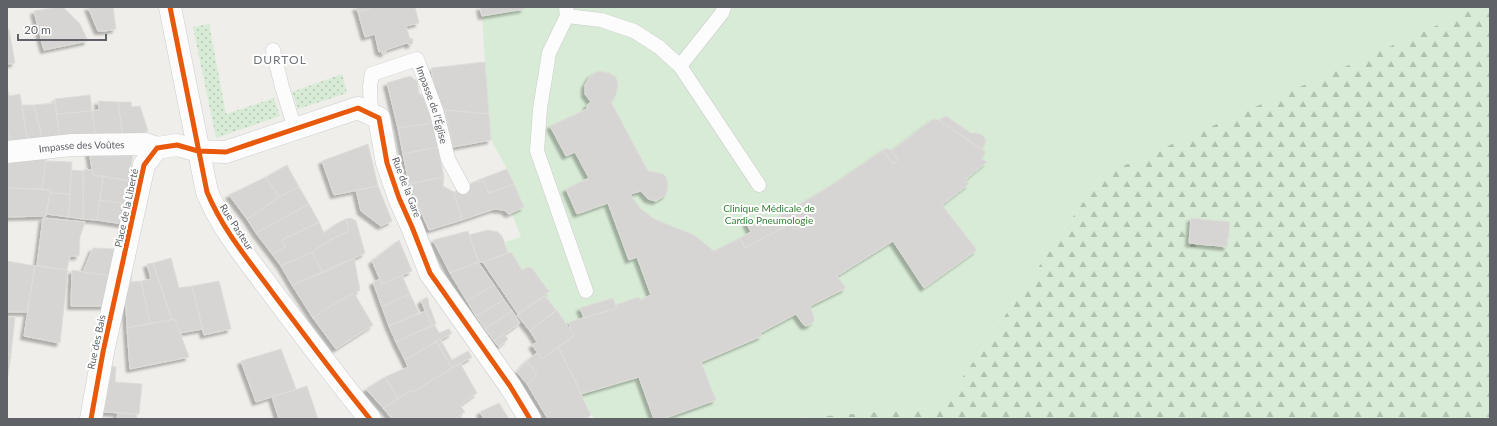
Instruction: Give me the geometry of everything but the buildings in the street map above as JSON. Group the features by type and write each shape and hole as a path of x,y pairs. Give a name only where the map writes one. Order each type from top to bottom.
{"street":[{"name":"Rue Pasteur","path":"170,7 198,151 207,192 211,203 229,234 346,390 370,419"},
{"path":"157,148 177,145 198,151 226,152 358,108 371,114"},
{"name":"Rue de la Gare","path":"371,114 379,118 387,164 430,273 510,386 530,419"},
{"name":"Impasse des Voûtes","path":"7,152 72,145 144,144 157,148"},
{"name":"Place de la Liberté","path":"122,270 144,165 157,148"},
{"name":"Rue des Bais","path":"91,419 103,352 122,270"}],"lane":[{"path":"680,66 722,13 724,7"},
{"path":"586,291 537,151 540,109 548,53 567,12 601,20 634,31 659,47 680,66 759,185"},
{"path":"273,50 282,87 295,129"},
{"name":"Impasse de l'Église","path":"371,114 370,86 372,74 417,59 437,113 448,159 463,187"}],"green space":[{"name":"Clinique Médicale de Cardio Pneumologie","path":"524,7 1478,7 1101,176 942,407 784,419 594,419 577,386 574,336 545,296 550,291 532,268 528,267 522,270 511,252 508,253 505,242 521,237 512,214 524,207 507,169 490,138 482,16 524,9"},
{"path":"1459,7 1490,7 1490,419 784,419 942,407 1101,176"},
{"path":"209,24 226,114 274,98 280,116 216,138 193,27"},
{"path":"342,74 347,93 298,109 292,92"}],"cycle path":[{"path":"170,7 207,192 221,220 247,259 370,419"},
{"path":"91,419 103,352 144,165 157,148 177,145 198,151 226,152 358,108 379,118 387,163 399,198 430,273 510,386 530,419"}],"district":[{"name":"DURTOL","path":"280,59"}]}
